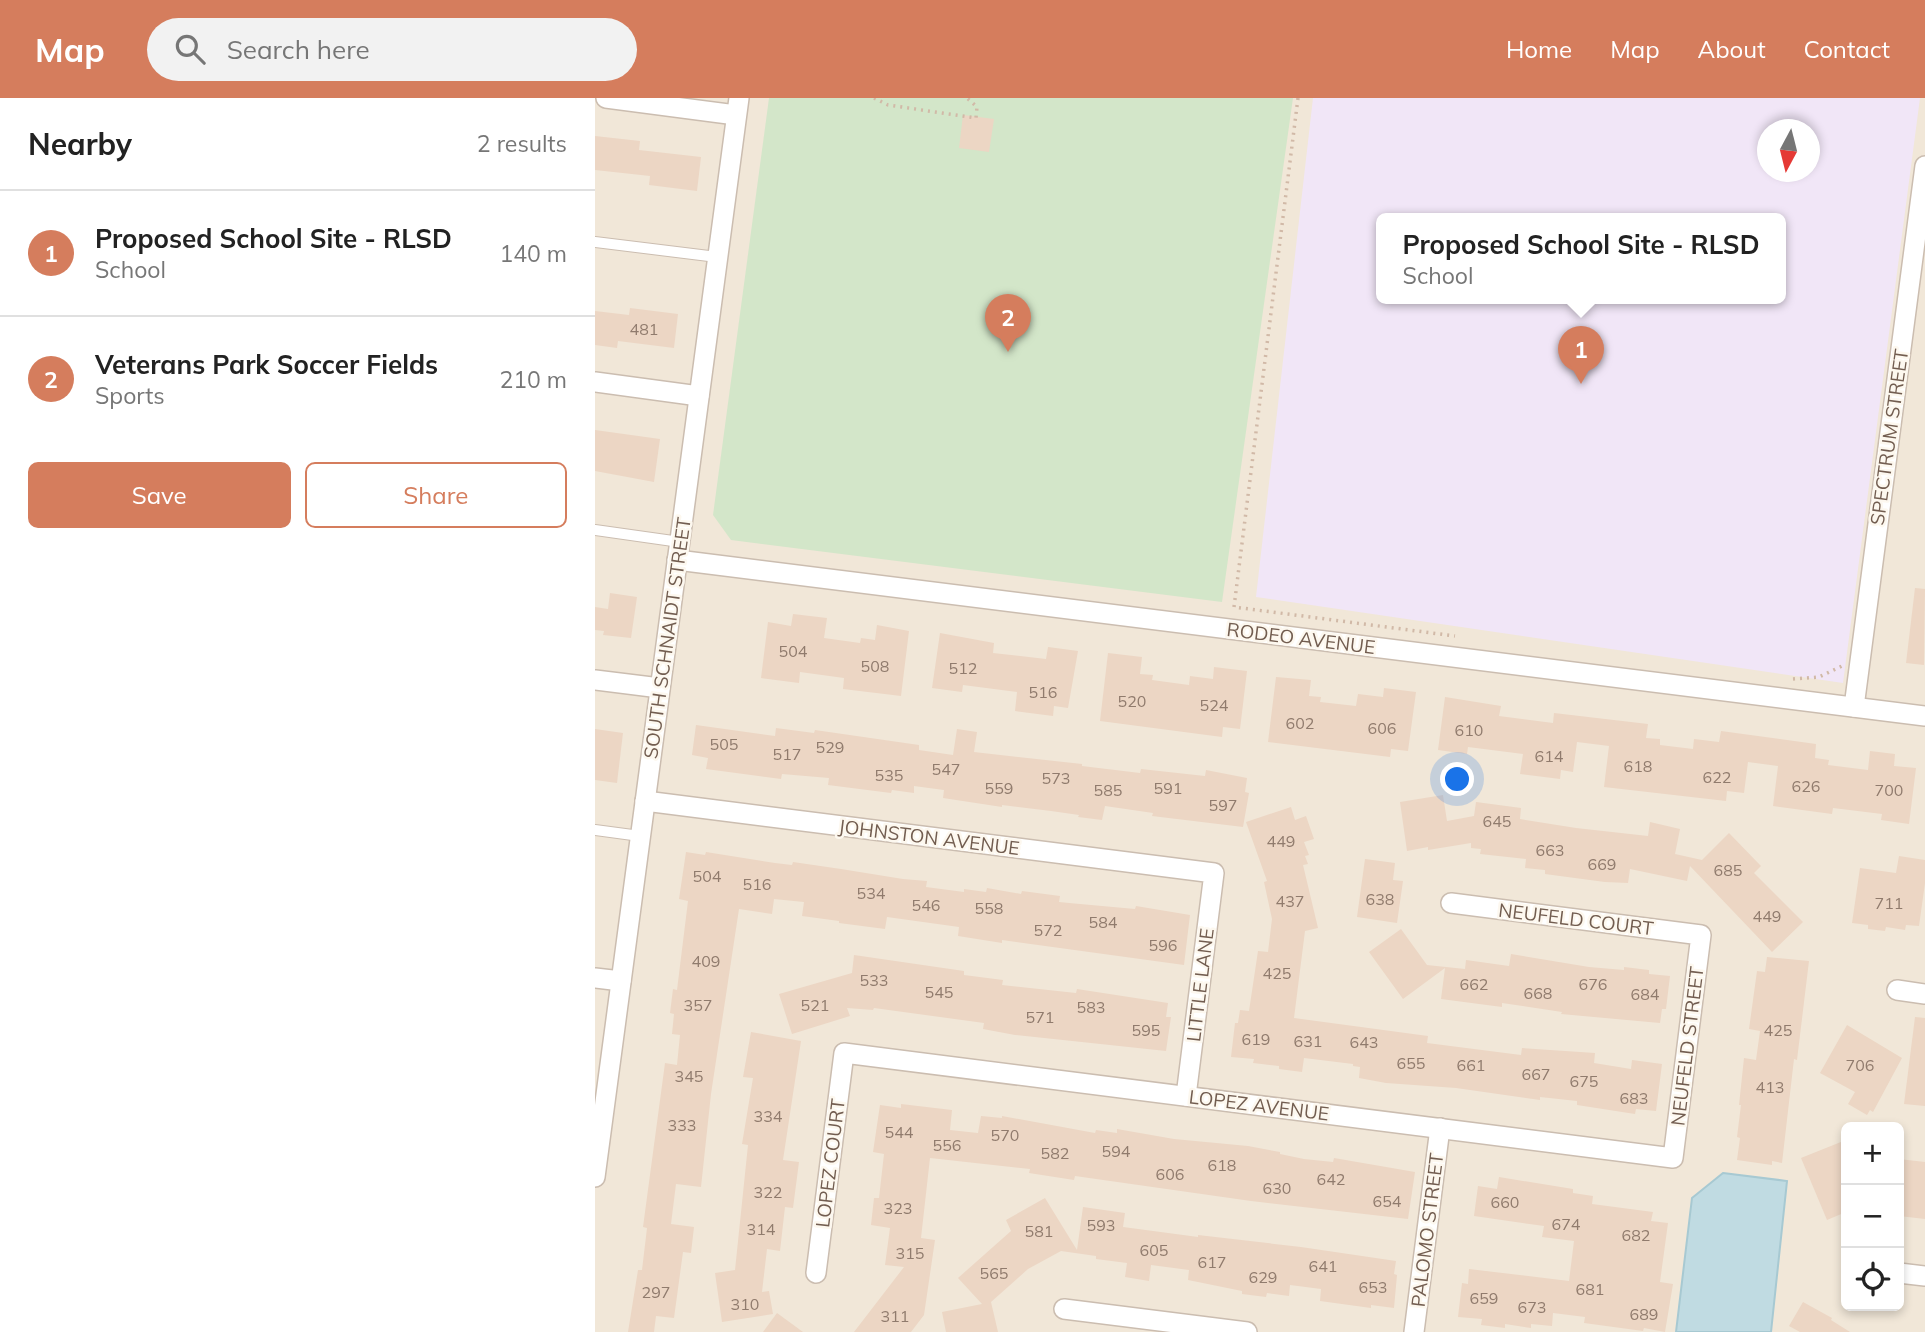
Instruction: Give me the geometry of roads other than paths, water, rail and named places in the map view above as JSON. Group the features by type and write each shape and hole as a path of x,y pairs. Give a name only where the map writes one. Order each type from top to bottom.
{"street":[{"path":"606,98 738,107"},
{"name":"SOUTH SCHNAIDT STREET","path":"595,1177 599,1117 641,836 738,107"},
{"name":"SPECTRUM STREET","path":"1854,707 1925,166"},
{"path":"595,383 699,396"},
{"name":"RODEO AVENUE","path":"678,551 1925,716"},
{"path":"595,680 660,688"},
{"name":"JOHNSTON AVENUE","path":"645,801 1214,873"},
{"name":"LITTLE LANE","path":"1186,1096 1214,873"},
{"name":"NEUFELD COURT","path":"1451,903 1701,935"},
{"name":"NEUFELD STREET","path":"1673,1158 1701,935"},
{"path":"595,978 621,981"},
{"path":"1897,990 1925,993"},
{"name":"LOPEZ AVENUE","path":"844,1053 1673,1158"},
{"name":"LOPEZ COURT","path":"816,1273 844,1053"},
{"name":"PALOMO STREET","path":"1414,1332 1440,1128"},
{"path":"1904,1274 1925,1276"},
{"path":"1064,1309 1247,1332"}],"lane":[{"path":"595,242 717,257"},
{"path":"595,530 678,551"},
{"path":"595,830 641,836"}],"water":[{"path":"1723,1173 1787,1181 1771,1332 1676,1332 1692,1198"}],"place":[{"name":"Veterans Park Soccer Fields","path":"1008,352"},
{"name":"Proposed School Site - RLSD","path":"1581,384"}]}
